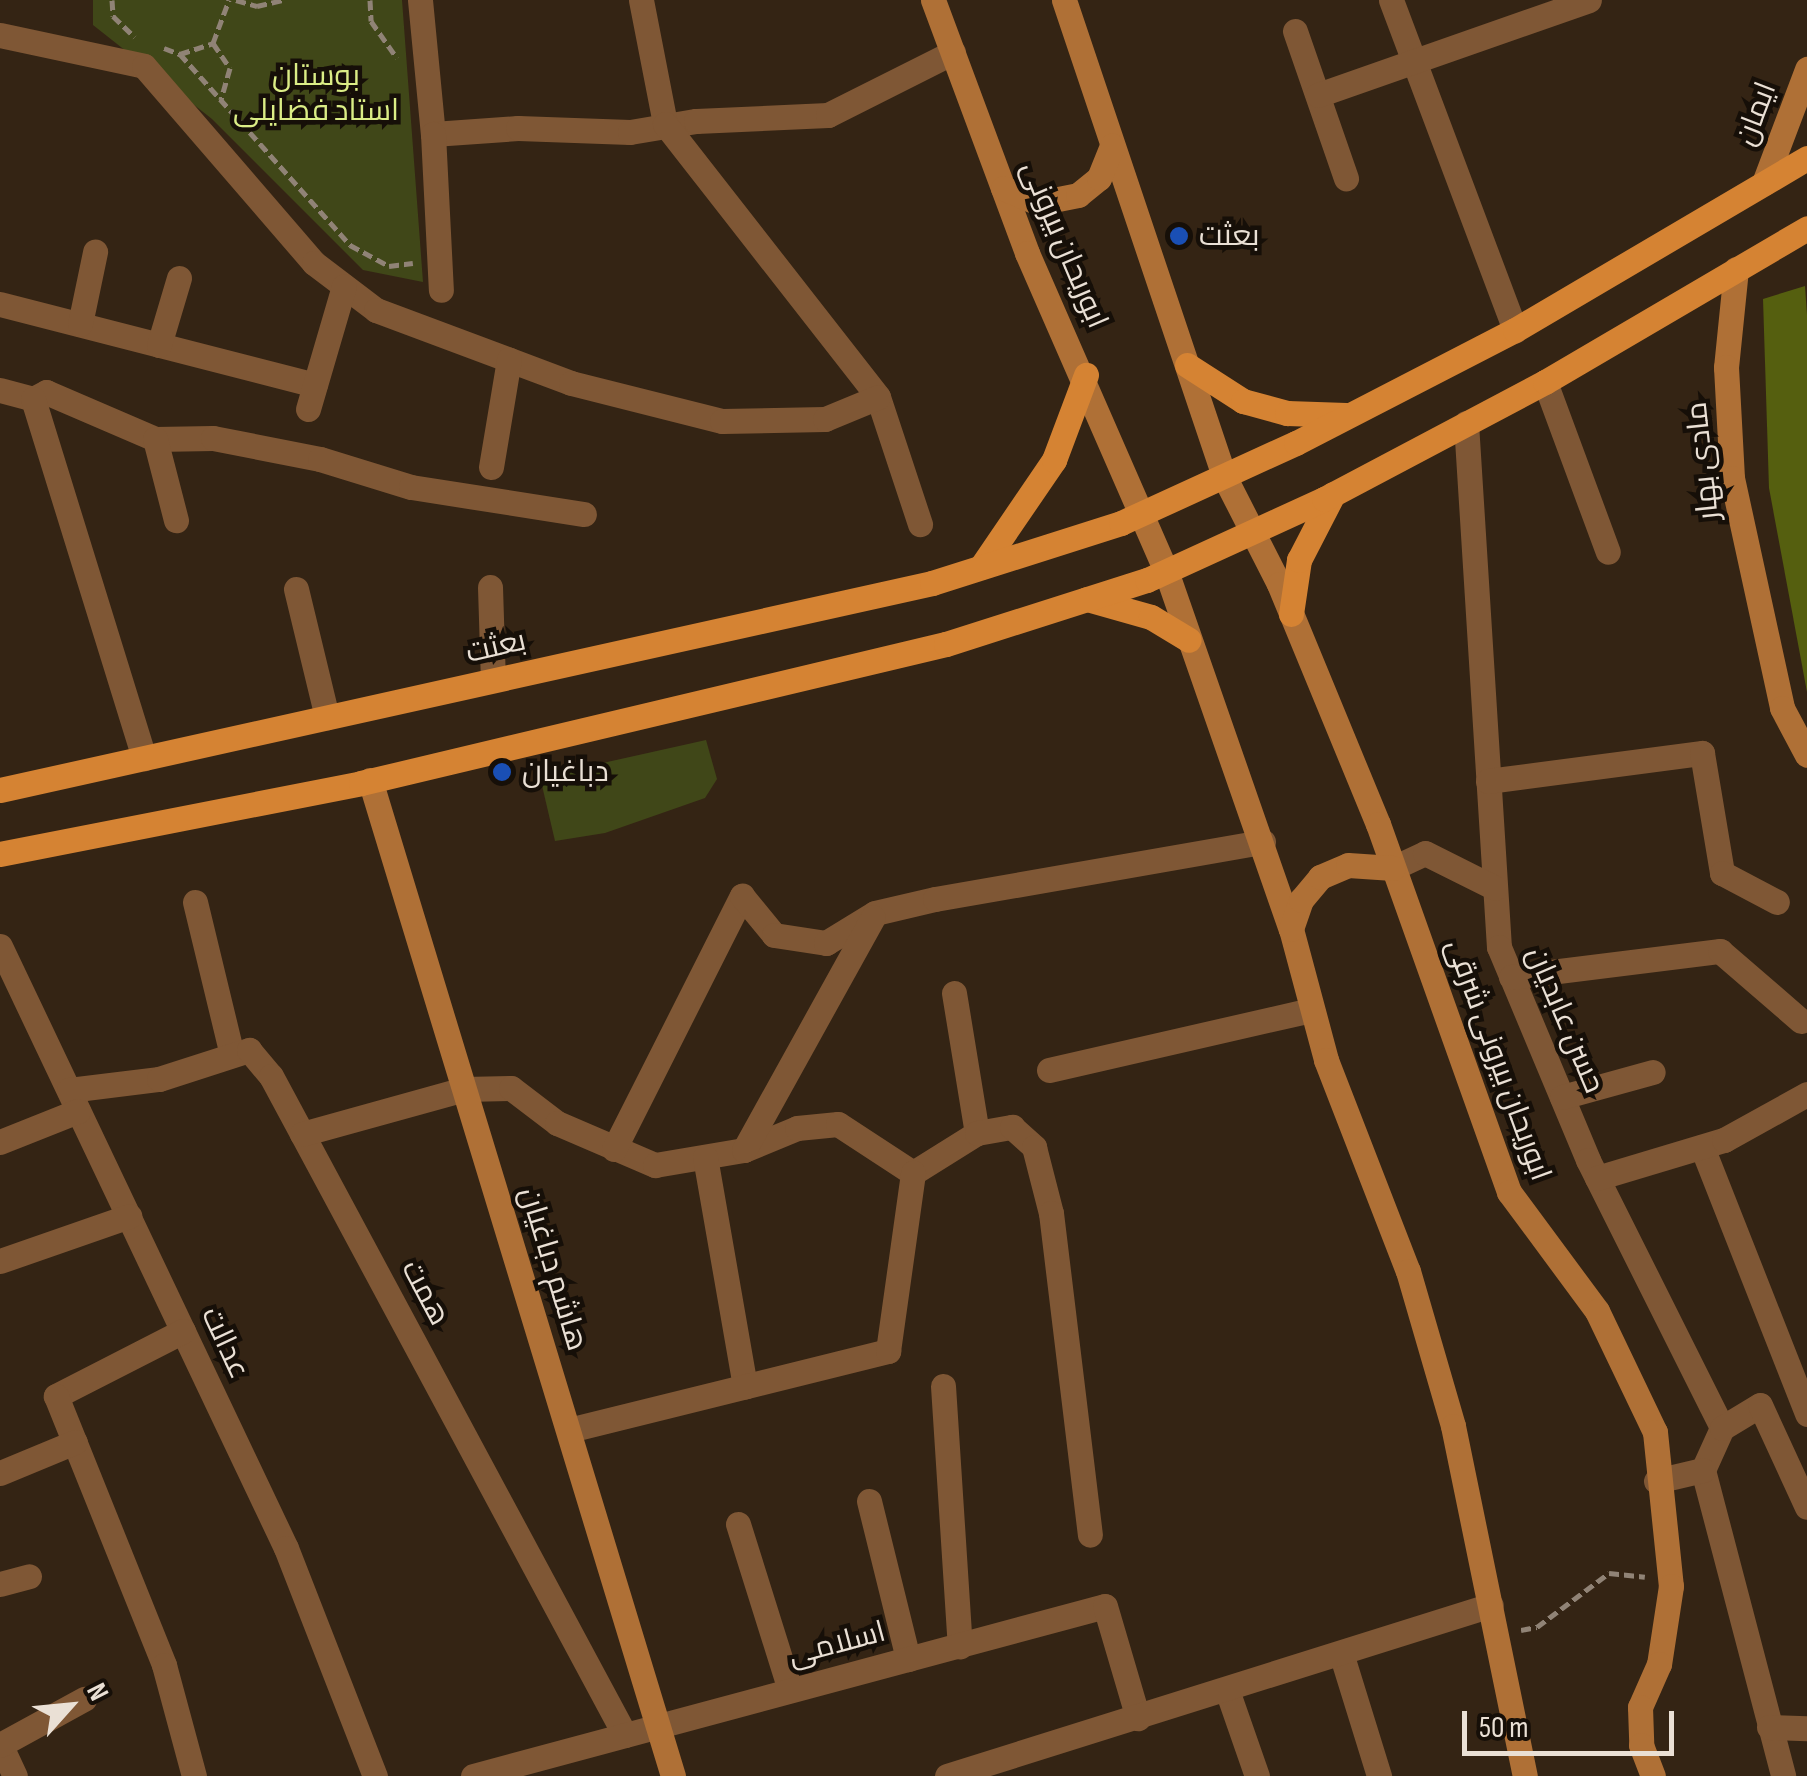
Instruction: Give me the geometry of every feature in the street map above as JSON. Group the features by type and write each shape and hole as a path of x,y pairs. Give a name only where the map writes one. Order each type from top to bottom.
{"main road":[{"name":"ابوریحان بیرونی","path":"934,0 1003,188 1166,572"},
{"path":"1064,0 1224,476"},
{"name":"ایمان","path":"1764,183 1807,68"},
{"path":"1003,188 1038,203 1078,195 1099,178 1112,146"},
{"name":"بعثت","path":"0,790 980,568 1143,512 1351,415 1516,330 1807,158"},
{"path":"0,854 370,780 946,644 1166,572 1333,494 1545,382 1807,228"},
{"name":"مادی بهار","path":"1736,270 1726,368 1732,478 1782,708 1807,756"},
{"path":"1187,365 1243,402 1287,413 1351,415"},
{"path":"980,568 1054,460 1086,376"},
{"name":"ابوریحان بیرونی شرقی","path":"1224,476 1291,614 1392,868 1508,1192 1627,1364 1654,1432 1656,1481 1671,1586 1658,1664 1640,1707 1642,1746 1653,1776"},
{"path":"1291,614 1299,560 1333,494"},
{"path":"1166,572 1292,929 1311,1010 1408,1271 1453,1426 1525,1776"},
{"path":"1086,599 1151,618 1189,640"},
{"name":"هاشم دباغیان","path":"370,780 673,1776"},
{"path":"1292,929 1300,900 1320,878 1348,865 1392,868"}],"street":[{"path":"420,0 433,134 441,290"},
{"path":"641,0 665,124 878,397 920,524"},
{"path":"1391,0 1516,330"},
{"path":"1318,95 1412,57 1590,0"},
{"path":"1295,31 1346,178"},
{"path":"0,35 144,66 314,264 376,310 571,383 722,420 825,419 878,397"},
{"path":"433,134 518,128 630,132 665,124 828,116 953,52"},
{"path":"80,324 95,252"},
{"path":"159,345 179,278"},
{"path":"0,304 159,345 312,397 344,286"},
{"path":"491,467 509,360"},
{"path":"1545,382 1608,552"},
{"path":"0,390 33,399 46,392 155,439 213,438 411,487 584,514"},
{"path":"33,399 144,758"},
{"name":"حسن عابدیان","path":"1466,424 1498,947 1597,1178 1722,1428"},
{"path":"155,439 176,520"},
{"path":"490,587 494,680"},
{"path":"296,588 328,718"},
{"path":"1488,781 1702,753 1722,873 1777,902"},
{"path":"614,1149 742,896 774,935 826,943 875,912 1263,842"},
{"path":"1392,868 1426,852 1495,888"},
{"path":"0,1142 74,1101 159,1080 232,1055 195,902"},
{"path":"744,1150 875,912"},
{"name":"عدالت","path":"0,946 11,999 74,1101 286,1548 375,1776"},
{"path":"1511,977 1720,951 1801,1021"},
{"path":"954,993 977,1133"},
{"path":"1048,1070 1311,1010"},
{"name":"همت","path":"232,1055 248,1050 271,1076 625,1735"},
{"path":"1562,1097 1652,1072"},
{"path":"302,1134 464,1090 511,1088 557,1123 655,1165 744,1150 797,1128 838,1124 913,1173"},
{"path":"1597,1178 1702,1147 1807,1094"},
{"path":"569,1430 888,1351 913,1173 977,1133 1012,1127 1034,1147 1052,1213 1090,1535"},
{"path":"1702,1147 1807,1414"},
{"path":"705,1156 745,1386"},
{"path":"0,1261 129,1216"},
{"path":"183,1331 56,1396 164,1665 194,1776"},
{"path":"943,1386 960,1646"},
{"path":"1783,1776 1703,1470 1722,1428 1760,1405 1807,1507"},
{"path":"0,1473 75,1442"},
{"path":"1656,1481 1703,1470"},
{"path":"870,1501 908,1659"},
{"path":"738,1524 790,1690"},
{"path":"0,1584 29,1576"},
{"path":"947,1776 1026,1765 1138,1718 1491,1605"},
{"name":"اسلامی","path":"473,1776 1105,1606 1138,1718"},
{"path":"1342,1653 1379,1776"},
{"path":"1227,1690 1258,1776"},
{"path":"15,1776 0,1745 84,1698"},
{"path":"1769,1728 1807,1728"}],"path":[{"path":"112,0 112,16 136,38 180,54 350,245 390,266 414,266 412,248"},
{"path":"180,54 212,43 232,0 257,6 282,0"},
{"path":"367,1 384,45 397,58"},
{"path":"396,39 398,75"},
{"path":"212,43 230,68 221,100"},
{"path":"1496,1635 1538,1627 1609,1573 1625,1570 1671,1586"}],"green space":[{"name":"بوستان استاد فضایلی","path":"93,0 402,0 423,282 363,270 212,119 93,25"},
{"path":"1805,286 1807,692 1769,488 1763,299"},
{"path":"706,740 717,779 705,798 605,833 555,841 540,777"}],"place":[{"name":"بعثت","path":"1179,236"},
{"name":"دباغیان","path":"502,772"}]}
